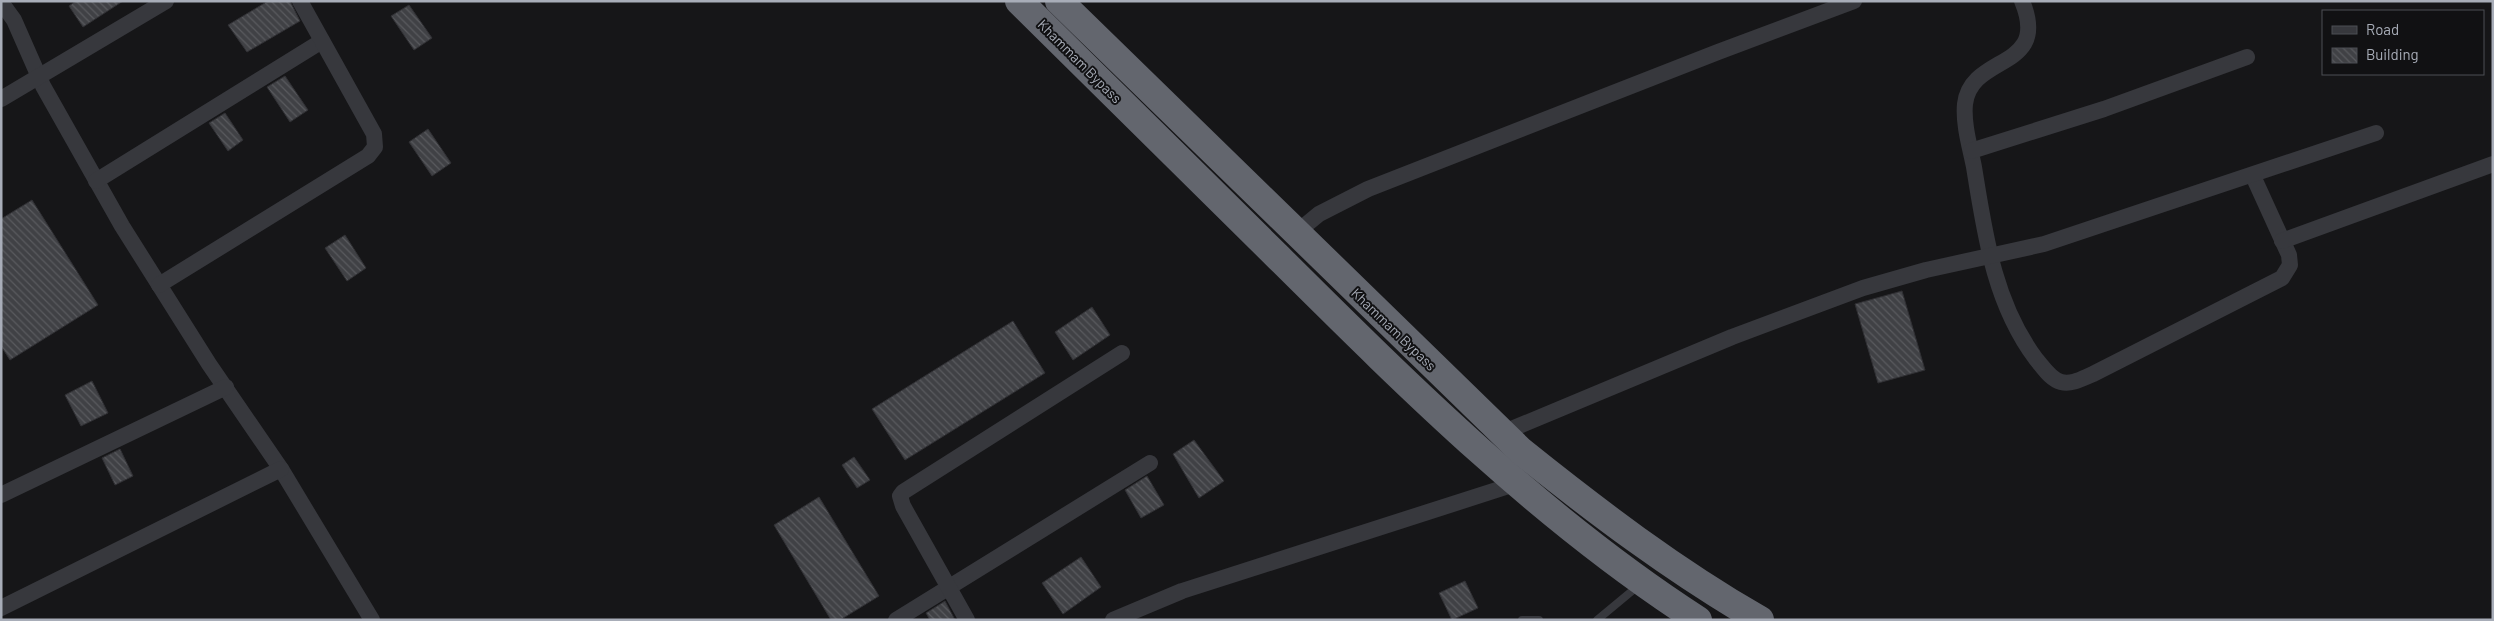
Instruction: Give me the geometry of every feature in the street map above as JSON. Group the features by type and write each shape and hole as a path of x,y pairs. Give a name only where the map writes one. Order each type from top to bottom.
{"highway":[{"name":"Khammam Bypass","path":"1020,1 1348,328 1464,438 1516,484 1641,583 1698,620"},
{"name":"Khammam Bypass","path":"1059,1 1502,433 1578,497 1652,551 1760,620"},
{"path":"1348,328 1369,304"}],"street":[{"path":"1,99 166,1"},
{"path":"159,285 368,156 375,147 374,134 300,1"},
{"path":"1296,233 1319,214 1368,189 1718,52 1854,1"},
{"path":"2022,1 2030,27 2029,38 2022,48 1975,82 1968,92 1965,104 1989,256 2010,316 2028,348 2055,379 2068,383 2093,374 2282,278 2290,265 2282,240 2253,176"},
{"path":"1,2 14,20 39,76 96,181 159,285 278,464 372,620"},
{"path":"96,181 322,41"},
{"path":"1971,151 2104,109 2248,58"},
{"path":"1502,433 1732,337 1863,288 1926,270 2044,244 2253,176 2376,132"},
{"path":"2282,240 2493,164"},
{"path":"967,620 903,506 900,496 903,492 1122,353"},
{"path":"1,495 226,388"},
{"path":"896,620 1150,463"},
{"path":"1,608 256,481 278,464"},
{"path":"1112,620 1182,591 1516,484"}],"lane":[{"path":"1597,620 1641,583"},
{"path":"1522,620 1539,620"}],"building":[{"path":"76,1 123,1 83,27 69,6"},
{"path":"268,1 290,1 300,21 247,52 228,25"},
{"path":"409,5 432,38 414,50 391,16"},
{"path":"285,76 308,110 290,122 267,87"},
{"path":"225,113 243,140 228,151 209,123"},
{"path":"428,129 451,163 432,176 409,142"},
{"path":"32,200 98,305 10,360 1,346 1,219"},
{"path":"345,235 366,268 347,281 325,248"},
{"path":"1902,291 1925,370 1878,383 1855,304"},
{"path":"1092,307 1110,335 1073,360 1055,332"},
{"path":"1013,321 1045,373 905,460 872,409"},
{"path":"92,381 108,413 81,426 65,395"},
{"path":"1194,440 1224,481 1199,498 1173,454"},
{"path":"120,449 133,476 115,485 102,458"},
{"path":"854,457 870,480 857,488 842,465"},
{"path":"1147,476 1164,505 1141,518 1125,490"},
{"path":"819,497 879,596 840,620 831,620 774,525"},
{"path":"1081,557 1101,587 1063,614 1042,583"},
{"path":"1465,581 1478,608 1452,620 1439,593"},
{"path":"945,601 955,620 930,620 926,613"}]}
